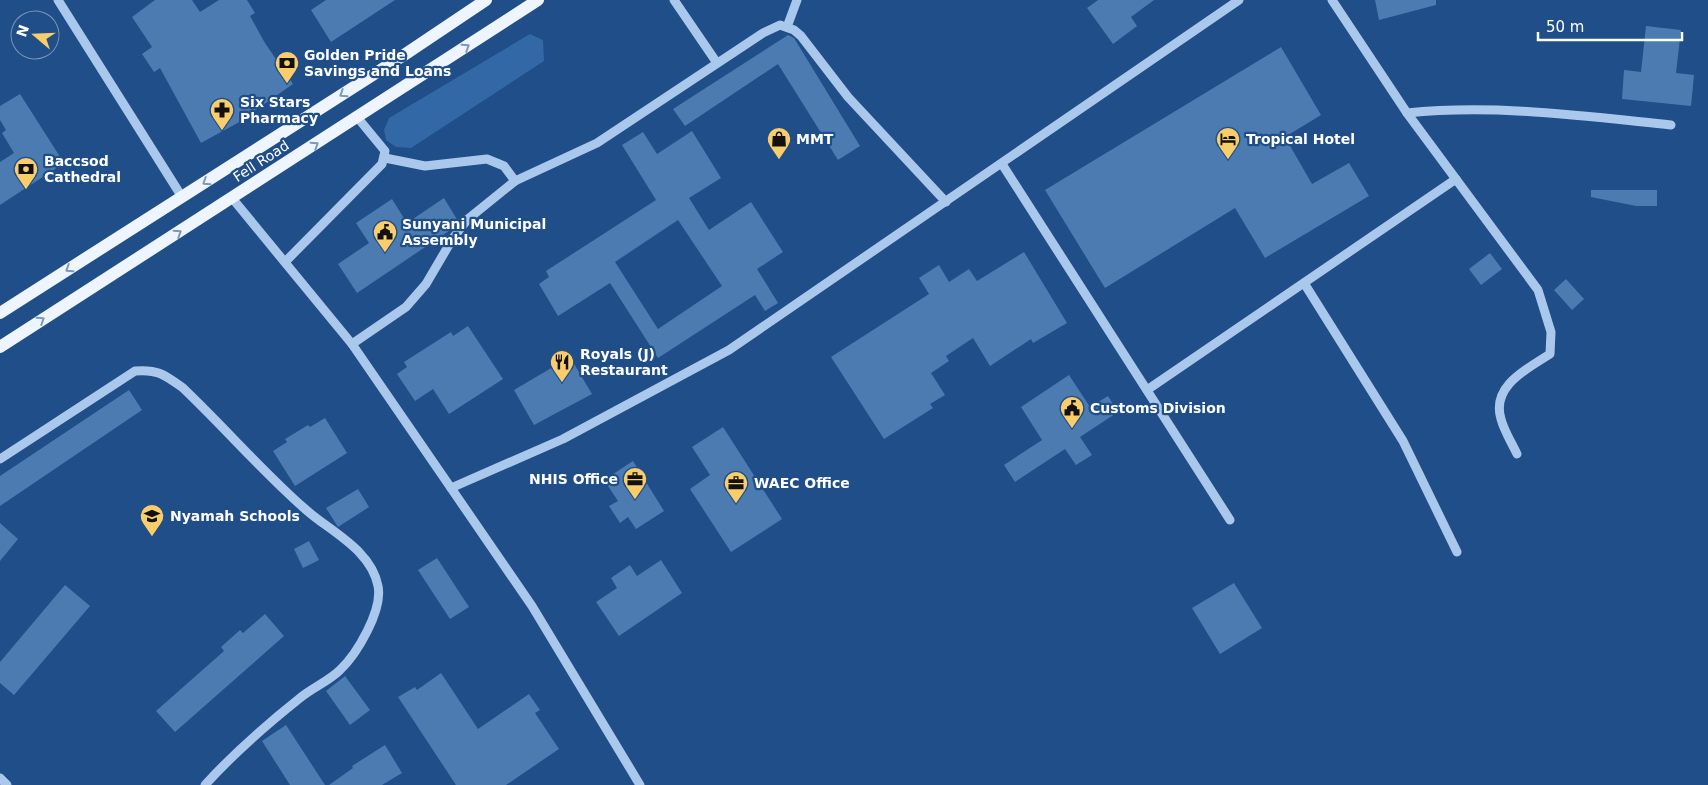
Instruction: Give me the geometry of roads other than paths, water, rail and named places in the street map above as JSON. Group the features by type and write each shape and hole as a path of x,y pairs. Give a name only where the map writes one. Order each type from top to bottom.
{"main road":[{"name":"Fell Road","path":"0,313 396,60 486,0"},
{"name":"Fell Road","path":"0,347 538,0"}],"street":[{"path":"58,0 182,197"},
{"path":"787,26 797,0"},
{"path":"451,488 563,439 729,350 1239,0"},
{"path":"1332,0 1407,113 1538,290 1551,332 1550,354 1512,380 1499,399 1500,418 1517,454"},
{"path":"677,1 717,63"},
{"path":"352,344 406,307 426,284 453,238 468,219 515,181 597,143 763,33 780,25 787,26 801,36 848,97 946,202"},
{"path":"1407,113 1446,109 1513,110 1670,125"},
{"path":"285,262 382,164 385,158 385,151 357,118"},
{"path":"385,158 425,166 487,159 504,166 515,181"},
{"path":"1002,164 1230,520"},
{"path":"1147,390 1456,179"},
{"path":"232,198 352,344 532,606 640,785"},
{"path":"1304,282 1403,441 1457,552"},
{"path":"0,459 135,371 152,370 166,376 183,388 222,424 304,509 354,548 371,567 379,587 376,607 368,631 357,651 339,671 301,697 228,759 205,785"},
{"path":"0,778 7,785"}],"place":[{"name":"Golden Pride Savings and Loans","path":"287,84"},
{"name":"Six Stars Pharmacy","path":"222,131"},
{"name":"MMT","path":"779,160"},
{"name":"Tropical Hotel","path":"1228,160"},
{"name":"Baccsod Cathedral","path":"26,190"},
{"name":"Sunyani Municipal Assembly","path":"385,253"},
{"name":"Royals (J) Restaurant","path":"562,383"},
{"name":"Customs Division","path":"1072,429"},
{"name":"NHIS Office","path":"635,500"},
{"name":"WAEC Office","path":"736,504"},
{"name":"Nyamah Schools","path":"152,537"}]}
